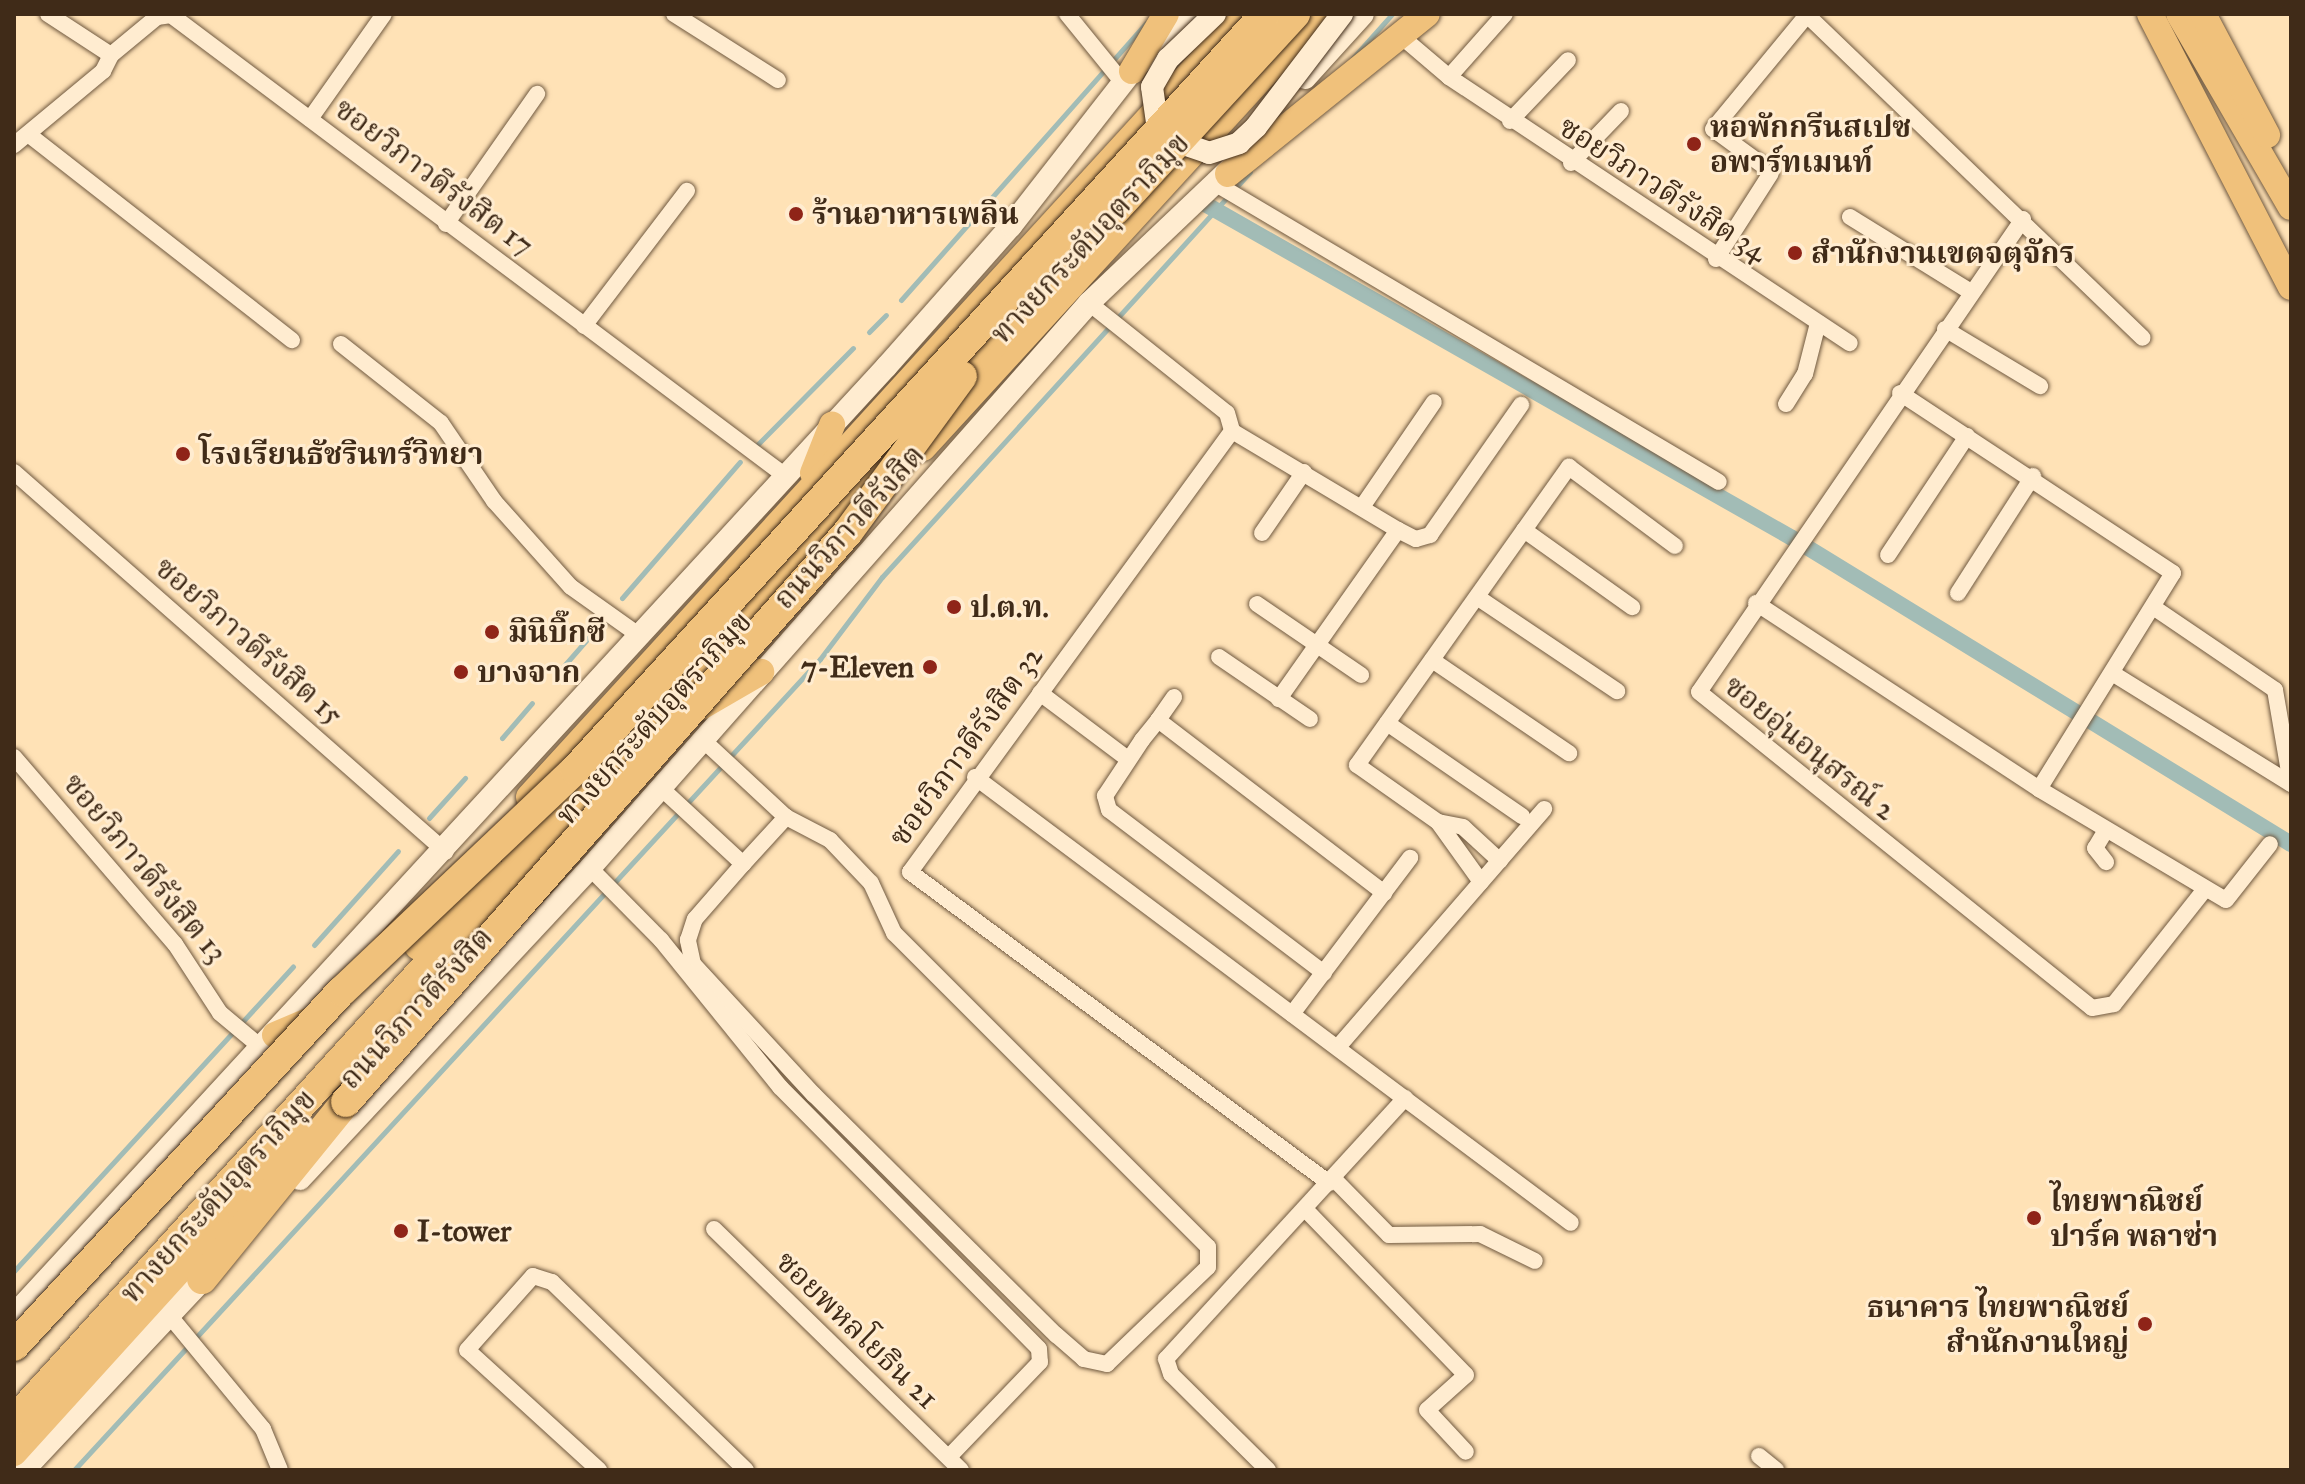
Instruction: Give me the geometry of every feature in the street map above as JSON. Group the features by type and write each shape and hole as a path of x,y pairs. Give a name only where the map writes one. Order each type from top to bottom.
{"highway":[{"name":"ทางยกระดับอุตราภิมุข","path":"14,1391 1265,14"},
{"name":"ทางยกระดับอุตราภิมุข","path":"14,1421 962,376 1295,14"},
{"path":"202,1279 346,1102 848,532 962,376"},
{"path":"14,1346 342,991 575,770"}],"main road":[{"path":"795,483 832,425 978,265 1117,71 1166,14"},
{"path":"1117,71 1190,14"},
{"path":"1215,14 1168,59 1152,87 1157,124 1172,140 1209,153 1239,143 1256,127 1342,14"},
{"name":"ถนนวิภาวดีรังสิต","path":"14,1315 261,1040 446,852 640,636 795,483 1244,14"},
{"name":"ถนนวิภาวดีรังสิต","path":"14,1453 1320,14"},
{"name":"ถนนวิภาวดีรังสิต","path":"24,1470 590,868 1089,303 1223,179 1363,14"},
{"path":"1223,179 1427,14"},
{"path":"2129,14 2235,173"},
{"path":"2150,14 2185,26 2287,200"},
{"path":"2185,26 2235,173 2291,287"},
{"name":"ถนนวิภาวดีรังสิต","path":"14,1362 337,1009 795,483"},
{"path":"677,720 761,672"},
{"path":"261,1040 337,1009"}],"street":[{"path":"48,14 111,55"},
{"name":"ซอยวิภาวดีรังสิต 17","path":"14,145 103,71 111,55 167,14 795,483"},
{"path":"310,119 384,14"},
{"path":"674,14 778,80"},
{"path":"1067,14 1117,71"},
{"path":"1449,77 1505,14"},
{"path":"1716,259 1766,169 1713,129 1807,14 2143,338"},
{"name":"ซอยวิภาวดีรังสิต 34","path":"1402,37 1449,77 1571,163 1850,343"},
{"path":"1510,121 1568,60"},
{"path":"446,224 537,94"},
{"path":"1571,163 1621,111"},
{"path":"28,134 292,340"},
{"path":"1223,179 1719,482"},
{"path":"584,326 687,191"},
{"path":"1850,217 1971,292"},
{"name":"ซอยอุ่นอนุสรณ์ 2","path":"2023,219 1700,684 1700,695 2092,1008 2114,1004 2205,889"},
{"path":"1089,303 1227,413 1232,431 1416,539 1430,535 1521,405"},
{"path":"1786,404 1805,374 1818,323"},
{"path":"1945,329 2040,386"},
{"path":"341,344 441,423 494,501 571,587 640,636"},
{"path":"1900,393 2033,476 2170,568 2173,580 2156,609 2039,789"},
{"path":"1362,507 1434,402"},
{"name":"ซอยวิภาวดีรังสิต 32","path":"1232,431 975,777 910,872 1331,1181"},
{"path":"1888,555 1967,436"},
{"path":"1481,882 1438,822 1357,765 1569,467 1675,546"},
{"name":"ซอยวิภาวดีรังสิต 15","path":"14,472 446,852"},
{"path":"1262,533 1304,472"},
{"path":"1958,593 2033,476"},
{"path":"1279,699 1398,530"},
{"path":"1524,530 1632,607"},
{"path":"1477,597 1617,691"},
{"path":"1756,603 2039,789 2205,889 2233,898 2270,844"},
{"path":"1257,604 1361,675"},
{"path":"2156,609 2275,690 2291,784"},
{"path":"1219,657 1310,719"},
{"path":"1432,660 1569,753"},
{"path":"2112,673 2291,784"},
{"path":"1040,693 1128,759"},
{"path":"1174,697 1105,796 1109,810 1324,973"},
{"path":"1158,720 1384,893"},
{"path":"1387,723 1522,816"},
{"path":"703,740 786,817 817,830 848,857 871,883 894,933 1208,1247 1208,1267 1107,1364 1092,1363 1069,1348 814,1095 693,964 688,940 695,919 786,817"},
{"name":"ซอยวิภาวดีรังสิต 13","path":"14,757 175,944 220,1013 261,1040"},
{"path":"975,777 1571,1223"},
{"path":"661,788 743,864"},
{"path":"1338,1047 1544,809"},
{"path":"1438,822 1463,827 1500,861"},
{"path":"2106,830 2095,848 2106,862"},
{"path":"1292,1014 1410,858"},
{"path":"590,868 661,940 780,1087 1039,1349 1040,1362 949,1457"},
{"path":"1268,1470 1171,1374 1169,1353 1405,1098"},
{"path":"1331,1181 1389,1235 1480,1234 1535,1261"},
{"path":"1305,1209 1466,1375 1427,1410 1466,1452"},
{"name":"ซอยพหลโยธิน 21","path":"714,1229 961,1470"},
{"path":"599,1470 467,1350 533,1276 552,1282 746,1470"},
{"path":"169,1315 263,1429 280,1470"},
{"path":"1759,1456 1776,1470"}],"waterway":[{"path":"1353,58 1392,14"},
{"path":"901,300 1146,23"},
{"path":"74,1470 820,659 882,577 1250,172"},
{"path":"1198,200 1792,538 2291,844"},
{"path":"869,332 886,315"},
{"path":"758,444 853,348"},
{"path":"622,598 740,462"},
{"path":"555,676 596,629"},
{"path":"502,738 532,703"},
{"path":"429,818 465,778"},
{"path":"314,945 398,851"},
{"path":"14,1271 293,967"}],"place":[{"name":"หอพักกรีนสเปซ อพาร์ทเมนท์","path":"1694,144"},
{"name":"ร้านอาหารเพลิน","path":"796,214"},
{"name":"สำนักงานเขตจตุจักร","path":"1795,253"},
{"name":"โรงเรียนธัชรินทร์วิทยา","path":"183,454"},
{"name":"ป.ต.ท.","path":"954,607"},
{"name":"มินิบิ๊กซี","path":"492,632"},
{"name":"7-Eleven","path":"930,667"},
{"name":"บางจาก","path":"461,672"},
{"name":"ไทยพาณิชย์ ปาร์ค พลาซ่า","path":"2034,1218"},
{"name":"I-tower","path":"401,1231"},
{"name":"ธนาคาร ไทยพาณิชย์ สำนักงานใหญ่","path":"2145,1324"}]}
